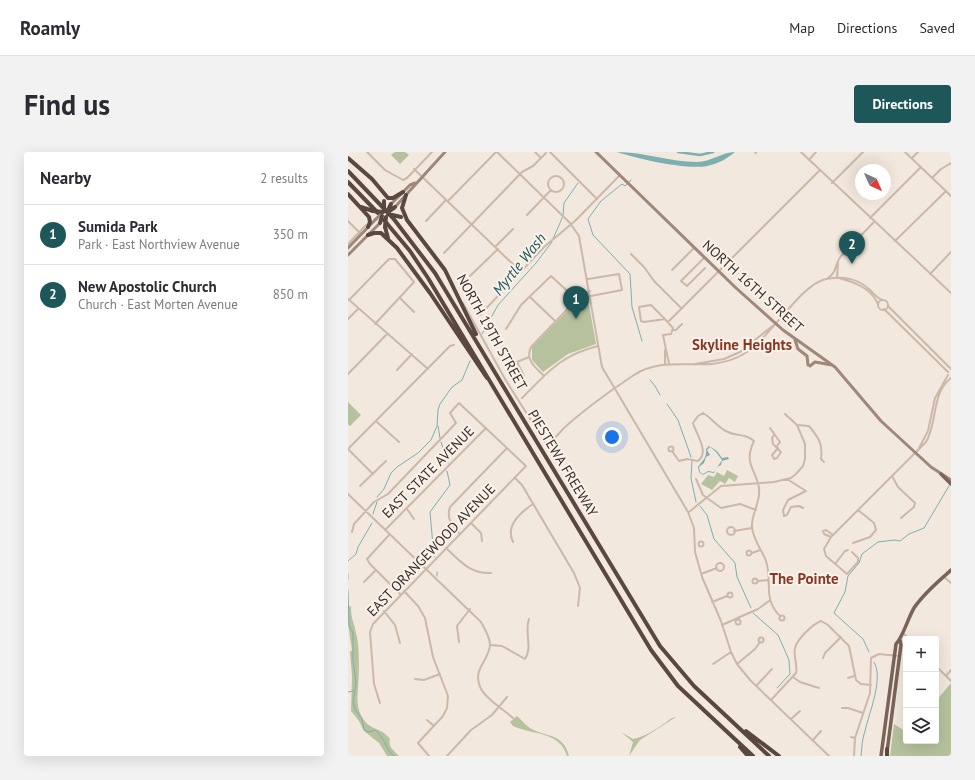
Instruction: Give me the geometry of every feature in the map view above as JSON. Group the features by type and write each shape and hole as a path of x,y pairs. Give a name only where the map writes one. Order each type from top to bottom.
{"highway":[{"path":"348,158 372,179 381,191 390,198 405,194 402,208 407,220 445,270 498,376"},
{"name":"PIESTEWA FREEWAY","path":"348,171 381,205 425,258 498,376 660,646 686,678 769,756"},
{"name":"PIESTEWA FREEWAY","path":"348,182 373,207 410,251 432,284 651,650 678,686 753,756"},
{"path":"381,191 384,201 385,227 389,239 423,283 484,376 491,382"},
{"path":"348,194 369,217 370,222 367,226"},
{"path":"380,223 385,214 393,206"},
{"path":"361,207 372,212 401,217 407,220"},
{"path":"376,219 385,214"},
{"path":"368,235 379,233 389,239"},
{"path":"730,720 779,756"},
{"path":"724,729 748,756"},
{"path":"887,749 887,756"}],"main road":[{"path":"393,206 405,194 414,188 415,183 445,152"},
{"name":"NORTH 16TH STREET","path":"596,152 704,258 775,324 795,340 832,364 850,383 875,415 941,474"},
{"path":"348,248 360,233 376,219"},
{"path":"348,255 380,223"},
{"path":"795,340 798,349 807,356 809,365 817,362 826,365 832,364"},
{"path":"941,474 951,482"},
{"path":"887,749 902,632 917,604 951,570"},
{"path":"881,756 894,655 896,644 900,640"}],"street":[{"path":"367,152 393,176 404,180 414,168 432,152"},
{"path":"426,221 497,152 572,225 580,239 596,321 598,346 602,367 688,512 694,528 701,574 722,625 731,652 737,664 756,686 829,756"},
{"path":"535,152 541,158"},
{"path":"550,152 597,199"},
{"path":"801,152 832,183 951,294"},
{"path":"808,160 816,152"},
{"path":"832,183 863,152"},
{"path":"905,152 951,196"},
{"path":"912,158 918,152"},
{"path":"444,253 520,174 533,166 546,153"},
{"path":"932,178 941,169 951,163"},
{"path":"870,218 921,167"},
{"path":"414,168 521,272"},
{"path":"668,322 820,170"},
{"path":"556,175 565,185 559,192 551,190 548,181 556,175"},
{"path":"480,315 547,245 572,225 620,175"},
{"path":"527,215 551,190"},
{"path":"895,241 946,191"},
{"path":"348,222 360,233 348,244"},
{"path":"615,388 644,370 665,364 712,365 734,359 754,347 810,288 827,279 835,272 837,262 841,256 874,222"},
{"path":"495,247 514,229"},
{"path":"672,270 694,248"},
{"path":"470,276 498,249"},
{"path":"930,274 951,252"},
{"path":"631,254 654,281 681,308"},
{"path":"375,324 414,282 404,268 392,258 349,299 358,309 375,324 412,354 428,370"},
{"path":"704,258 681,281 686,286 705,268"},
{"path":"837,262 838,278"},
{"name":"NORTH 19TH STREET","path":"445,270 489,351 546,444 583,412 615,388"},
{"path":"588,279 619,274 622,290 590,296"},
{"path":"506,329 516,312 551,276 576,299"},
{"path":"827,279 844,277 860,282 882,300 886,301 888,306 951,369 935,398 928,431 916,453"},
{"path":"838,278 858,284 870,294 880,308 884,309 951,378 942,388 928,440 832,536 825,545 824,553 834,564 847,574 858,562 858,559 852,552"},
{"path":"544,376 531,363 529,357 533,344 576,299 585,292 590,291"},
{"path":"530,297 555,321"},
{"path":"400,298 414,312"},
{"path":"878,304 882,300"},
{"path":"665,319 644,322 641,320 639,308 651,305 665,319 668,322 673,330"},
{"path":"884,309 888,306"},
{"path":"348,319 358,309"},
{"path":"665,364 663,335 671,334 673,330 676,330 682,324"},
{"path":"348,374 387,334"},
{"path":"373,474 348,449 377,422 450,346 454,345"},
{"path":"522,398 544,376 569,355 598,346"},
{"path":"665,350 667,351 668,364"},
{"path":"397,370 412,354"},
{"path":"524,376 517,362 529,357"},
{"path":"352,532 354,524 376,500 387,495 456,423 450,413 459,403 507,448 450,507 448,515 450,522 460,534"},
{"path":"672,451 679,460 691,459 698,461 703,455 703,450 694,423 698,416 703,413 721,428 730,433 746,435 754,441 749,460 758,483 759,496 752,528 767,565 770,601 780,616"},
{"path":"688,512 721,486 774,482 787,479 795,475 803,466 805,453 804,440 797,425 793,421"},
{"path":"377,422 399,442"},
{"path":"797,425 809,426 817,436 822,444 821,459 824,462"},
{"name":"EAST STATE AVENUE","path":"385,530 486,428"},
{"path":"770,428 780,442 777,447 772,455 774,458 777,458 781,453 781,450 777,447 773,444 772,438 774,435"},
{"name":"EAST ORANGEWOOD AVENUE","path":"380,703 374,684 370,632 372,624 526,466 507,448"},
{"path":"360,486 386,461"},
{"path":"795,475 796,484"},
{"path":"892,476 898,487 915,503 911,510 901,518"},
{"path":"515,478 522,485 577,578 580,594 578,606"},
{"path":"696,479 700,490 707,498 721,508 740,504 756,510"},
{"path":"787,479 806,491 788,500 783,510 784,516 787,515 791,507 798,506 803,508"},
{"path":"348,494 453,596 470,609 482,622 490,645 489,650 480,666 479,682 481,689 513,718"},
{"path":"513,542 510,536 514,522 524,510 533,504"},
{"path":"406,509 414,519"},
{"path":"853,543 870,537 876,530 874,523 858,510"},
{"path":"471,523 480,533 482,541"},
{"path":"734,531 732,527 728,527 729,535 733,535 734,531 752,528"},
{"name":"EAST STATE AVENUE","path":"376,570 367,558 390,534"},
{"path":"446,548 467,568 475,572 491,573"},
{"path":"752,553 760,550"},
{"path":"834,564 845,551 848,550"},
{"path":"701,574 717,568 719,571 722,570 720,562 717,563 717,568"},
{"path":"364,582 376,570 401,594"},
{"path":"944,577 951,583"},
{"path":"758,581 768,580"},
{"path":"404,591 418,606 425,618 433,657 448,692 448,701 445,713 418,743 429,756"},
{"path":"712,602 727,596"},
{"path":"722,625 770,601"},
{"path":"459,642 457,626 470,609"},
{"path":"384,611 395,625 400,643"},
{"path":"490,645 502,646 524,659 529,650 527,623 529,619"},
{"path":"771,700 793,676 797,668 794,649 797,643 816,624 821,622 828,625 850,648 854,676 861,684 871,685"},
{"path":"902,632 906,636"},
{"path":"823,658 825,652 841,637"},
{"path":"737,664 755,649 760,642"},
{"path":"713,664 731,652"},
{"path":"854,756 855,738 871,685 871,658 879,654 899,656"},
{"path":"756,686 772,669"},
{"path":"939,669 951,681"},
{"path":"946,676 951,670"},
{"path":"415,679 424,680 440,674"},
{"path":"793,676 800,682 819,688"},
{"path":"848,678 854,676"},
{"path":"448,756 472,730 500,706 507,697"},
{"path":"842,708 848,708 863,713"},
{"path":"792,719 800,710"},
{"path":"427,720 434,726"},
{"path":"813,740 821,731"},
{"path":"851,737 855,738"}],"green space":[{"path":"395,152 405,152 409,155 400,164 391,155"},
{"path":"587,294 596,344 568,354 543,372 532,360 532,347 582,296"},
{"path":"348,402 361,415 350,426 348,424"},
{"path":"727,470 738,476 735,482 729,478 725,484 720,481 712,490 701,484 708,475 714,477 717,472 724,476"},
{"path":"348,605 351,607 358,646 359,668 357,699 360,712 367,724 382,732 390,739 390,746 399,756 387,756 379,743 364,731 359,721 351,711 352,676 350,652 352,650 348,624"},
{"path":"951,683 951,756 890,756 894,724 903,730 903,744 939,744 939,697"},
{"path":"517,716 530,728 558,739 563,743 569,756 567,756 558,742 552,738 513,726 510,722"},
{"path":"676,717 640,740 629,756 633,742 621,732 633,739 637,738 648,734 670,719"}],"water":[{"path":"617,152 627,152 687,162 702,162 730,152 735,152 718,163 698,167 662,163"},
{"path":"709,446 717,451 722,458 728,457 729,459 722,461 721,465 718,467 722,460 710,447 707,450 710,455 706,457 704,463 699,467 700,472 703,474 708,471 714,472 716,469 714,473 708,472 703,475 699,472 698,467 705,457 706,449"}],"waterway":[{"path":"678,152 700,155 713,152"},
{"path":"631,180 625,186 622,184 601,201 588,219 593,235 630,274 632,307 642,341"},
{"name":"Myrtle Wash","path":"553,239 563,216 564,203 578,183"},
{"name":"Myrtle Wash","path":"482,334 498,305 536,263 552,242"},
{"name":"Myrtle Wash","path":"377,497 384,489 391,473 397,467 418,453 431,440 437,426 440,404 452,387 462,380 470,361"},
{"path":"650,380 660,395"},
{"path":"667,404 678,420 691,457"},
{"path":"438,426 440,438"},
{"path":"441,442 448,463"},
{"path":"692,461 691,478 696,502"},
{"path":"434,557 430,512 450,485 447,471"},
{"path":"869,652 863,639 834,613 845,592 848,576 859,563 862,554 878,542 895,540 900,541 909,534 924,528 949,486"},
{"name":"Myrtle Wash","path":"373,514 377,502"},
{"path":"700,506 707,515 714,539 735,563 737,577 751,608"},
{"name":"Myrtle Wash","path":"348,561 356,554 358,547 372,523"},
{"name":"Myrtle Wash","path":"348,590 349,625 353,633 353,660 356,683 353,702 355,709 362,719 364,730 369,732 375,730 379,733 389,751 394,756"},
{"path":"753,613 778,635 789,660 790,674 777,688"},
{"path":"861,756 863,737 877,686 877,669 874,662"},
{"name":"Myrtle Wash","path":"348,692 354,691"}],"place":[{"name":"New Apostolic Church","path":"852,264"},
{"name":"Sumida Park","path":"576,319"}],"district":[{"name":"Skyline Heights","path":"742,344"},
{"name":"The Pointe","path":"804,578"}]}
